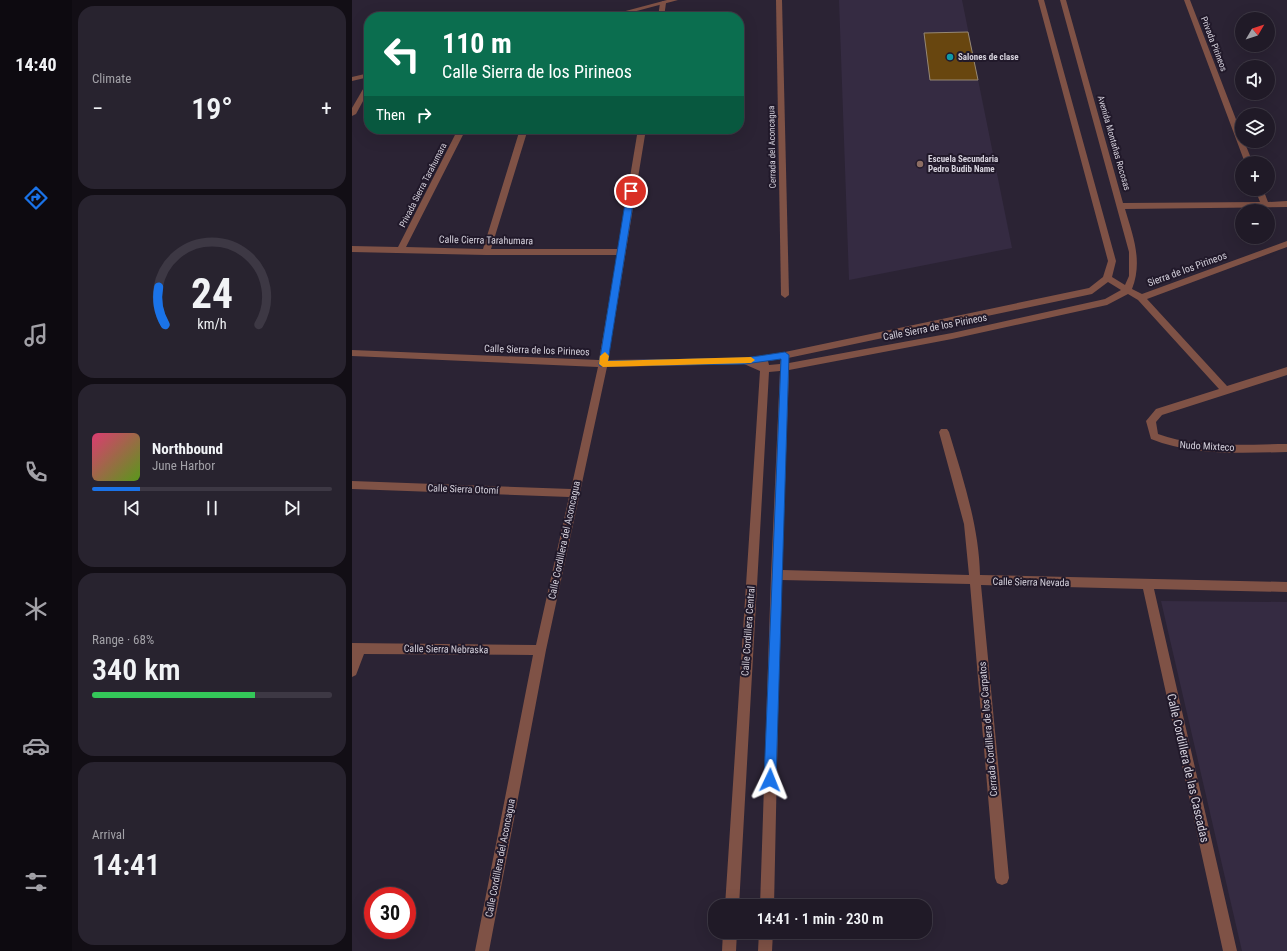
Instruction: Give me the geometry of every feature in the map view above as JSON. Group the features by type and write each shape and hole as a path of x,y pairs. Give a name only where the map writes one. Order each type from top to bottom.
{"street":[{"path":"626,12 675,0"},
{"name":"Cerrada del Aconcagua","path":"779,0 785,295"},
{"path":"1041,0 1112,261 1106,278 1141,298 1226,391"},
{"name":"Avenida Montañas Rocosas","path":"1063,0 1133,252 1133,276 1127,291"},
{"name":"Privada Pirineos","path":"1187,0 1246,156"},
{"path":"662,12 663,3"},
{"path":"352,79 364,76"},
{"path":"352,114 364,93"},
{"name":"Privada Sierra Tarahumara","path":"401,250 459,134"},
{"path":"486,252 522,134"},
{"name":"Calle Cordillera del Aconcagua","path":"482,951 540,650 603,364 620,252 641,134"},
{"path":"1262,196 1265,203"},
{"path":"1121,206 1265,203 1287,204"},
{"name":"Sierra de los Pirineos","path":"1141,298 1287,244"},
{"name":"Calle Cierra Tarahumara","path":"352,249 486,252 620,252"},
{"name":"Calle Sierra de los Pirineos","path":"352,353 603,364 745,361 785,355 1092,291 1106,278"},
{"name":"Calle Sierra de los Pirineos","path":"745,361 765,369 786,367 952,336 1107,302 1127,291"},
{"path":"766,899 776,575 786,367 785,355"},
{"name":"Calle Cordillera Central","path":"732,899 766,357"},
{"name":"Nudo Mixteco","path":"1287,371 1159,412 1151,421 1154,436 1166,442 1184,446 1287,448"},
{"name":"Cerrada Cordillera de los Carpatos","path":"944,432 967,511 975,566 975,580 1002,878"},
{"name":"Calle Sierra Otomí","path":"352,484 574,492"},
{"name":"Calle Sierra Nevada","path":"776,575 1287,587"},
{"name":"Calle Cordillera de las Cascadas","path":"1147,584 1230,951"},
{"path":"352,671 356,648"},
{"name":"Calle Sierra Nebraska","path":"356,648 540,650"},
{"path":"729,951 730,939"},
{"path":"765,951 766,939"}],"shaded area":[{"name":"Escuela Secundaria Pedro Budib Name","path":"839,0 962,0 1012,248 849,280"},
{"path":"1161,601 1287,602 1287,951 1242,951"}],"building":[{"name":"Salones de clase","path":"968,32 978,80 930,80 924,33"}],"slow traffic":[{"path":"605,356 603,364 751,360"}],"place":[{"name":"Salones de clase","path":"950,57"},
{"name":"Escuela Secundaria Pedro Budib Name","path":"920,164"}],"route":[{"path":"631,191 603,364 745,361 785,355 786,367 776,575 770,780"}]}
